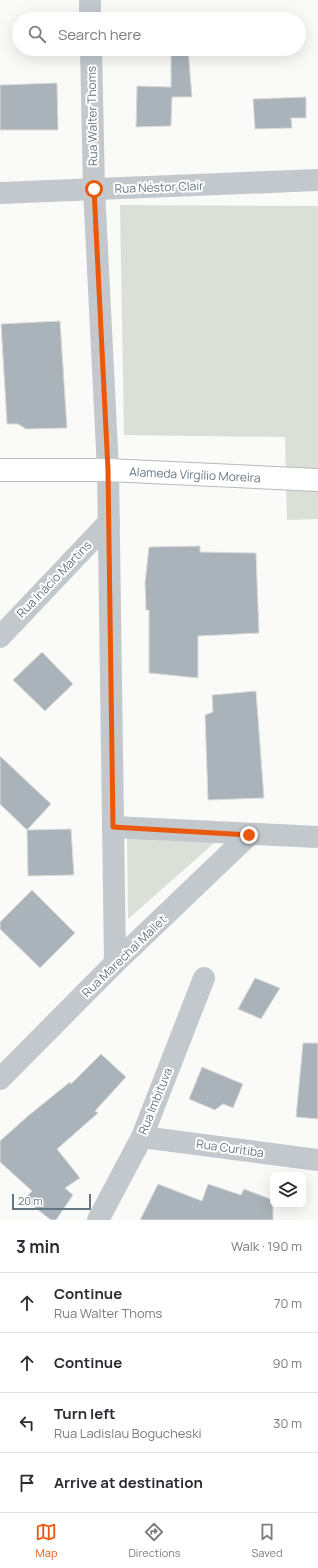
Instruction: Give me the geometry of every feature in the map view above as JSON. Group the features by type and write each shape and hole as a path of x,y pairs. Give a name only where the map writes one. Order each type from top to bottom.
{"main road":[{"name":"Alameda Virgílio Moreira","path":"0,470 108,470 318,480"}],"street":[{"path":"90,0 90,12"},
{"name":"Rua Walter Thoms","path":"91,56 94,189 108,470 115,963"},
{"name":"Rua Néstor Clair","path":"0,193 318,180"},
{"name":"Rua Inácio Martins","path":"0,637 109,522"},
{"path":"113,827 249,835 318,837"},
{"name":"Rua Marechal Mallet","path":"0,1079 115,963 249,835"},
{"name":"Rua Imbituva","path":"98,1220 142,1136 204,978"},
{"name":"Rua Curitiba","path":"142,1136 318,1160"}],"shaded area":[{"path":"120,205 318,206 318,519 287,520 285,437 124,435"},
{"path":"127,836 221,837 128,919"}],"building":[{"path":"171,56 189,56 192,97 172,97 171,126 136,127 137,86 171,87"},
{"path":"57,83 58,130 0,130 0,85"},
{"path":"306,97 306,118 291,118 292,128 255,129 253,99"},
{"path":"60,321 67,428 26,429 18,424 7,424 1,324"},
{"path":"200,546 200,552 256,553 259,633 198,636 198,678 149,673 149,610 146,610 145,583 149,547"},
{"path":"42,652 73,684 45,711 13,680"},
{"path":"256,691 264,798 208,800 205,715 213,712 212,695"},
{"path":"0,756 51,804 27,830 0,804"},
{"path":"71,829 74,875 28,876 27,830"},
{"path":"32,890 75,933 40,968 0,929 0,922"},
{"path":"255,978 280,988 261,1019 238,1009"},
{"path":"303,1043 318,1043 318,1119 296,1117"},
{"path":"101,1054 126,1077 95,1111 98,1113 57,1149 80,1178 65,1188 73,1195 56,1220 51,1220 24,1199 32,1191 0,1162 0,1141 70,1082 71,1084"},
{"path":"202,1067 243,1084 233,1108 223,1104 215,1110 189,1099"},
{"path":"158,1184 202,1201 208,1184 241,1195 244,1189 270,1199 270,1208 273,1208 273,1220 140,1220"}],"route":[{"path":"94,189 108,470 113,827 249,835"}]}
